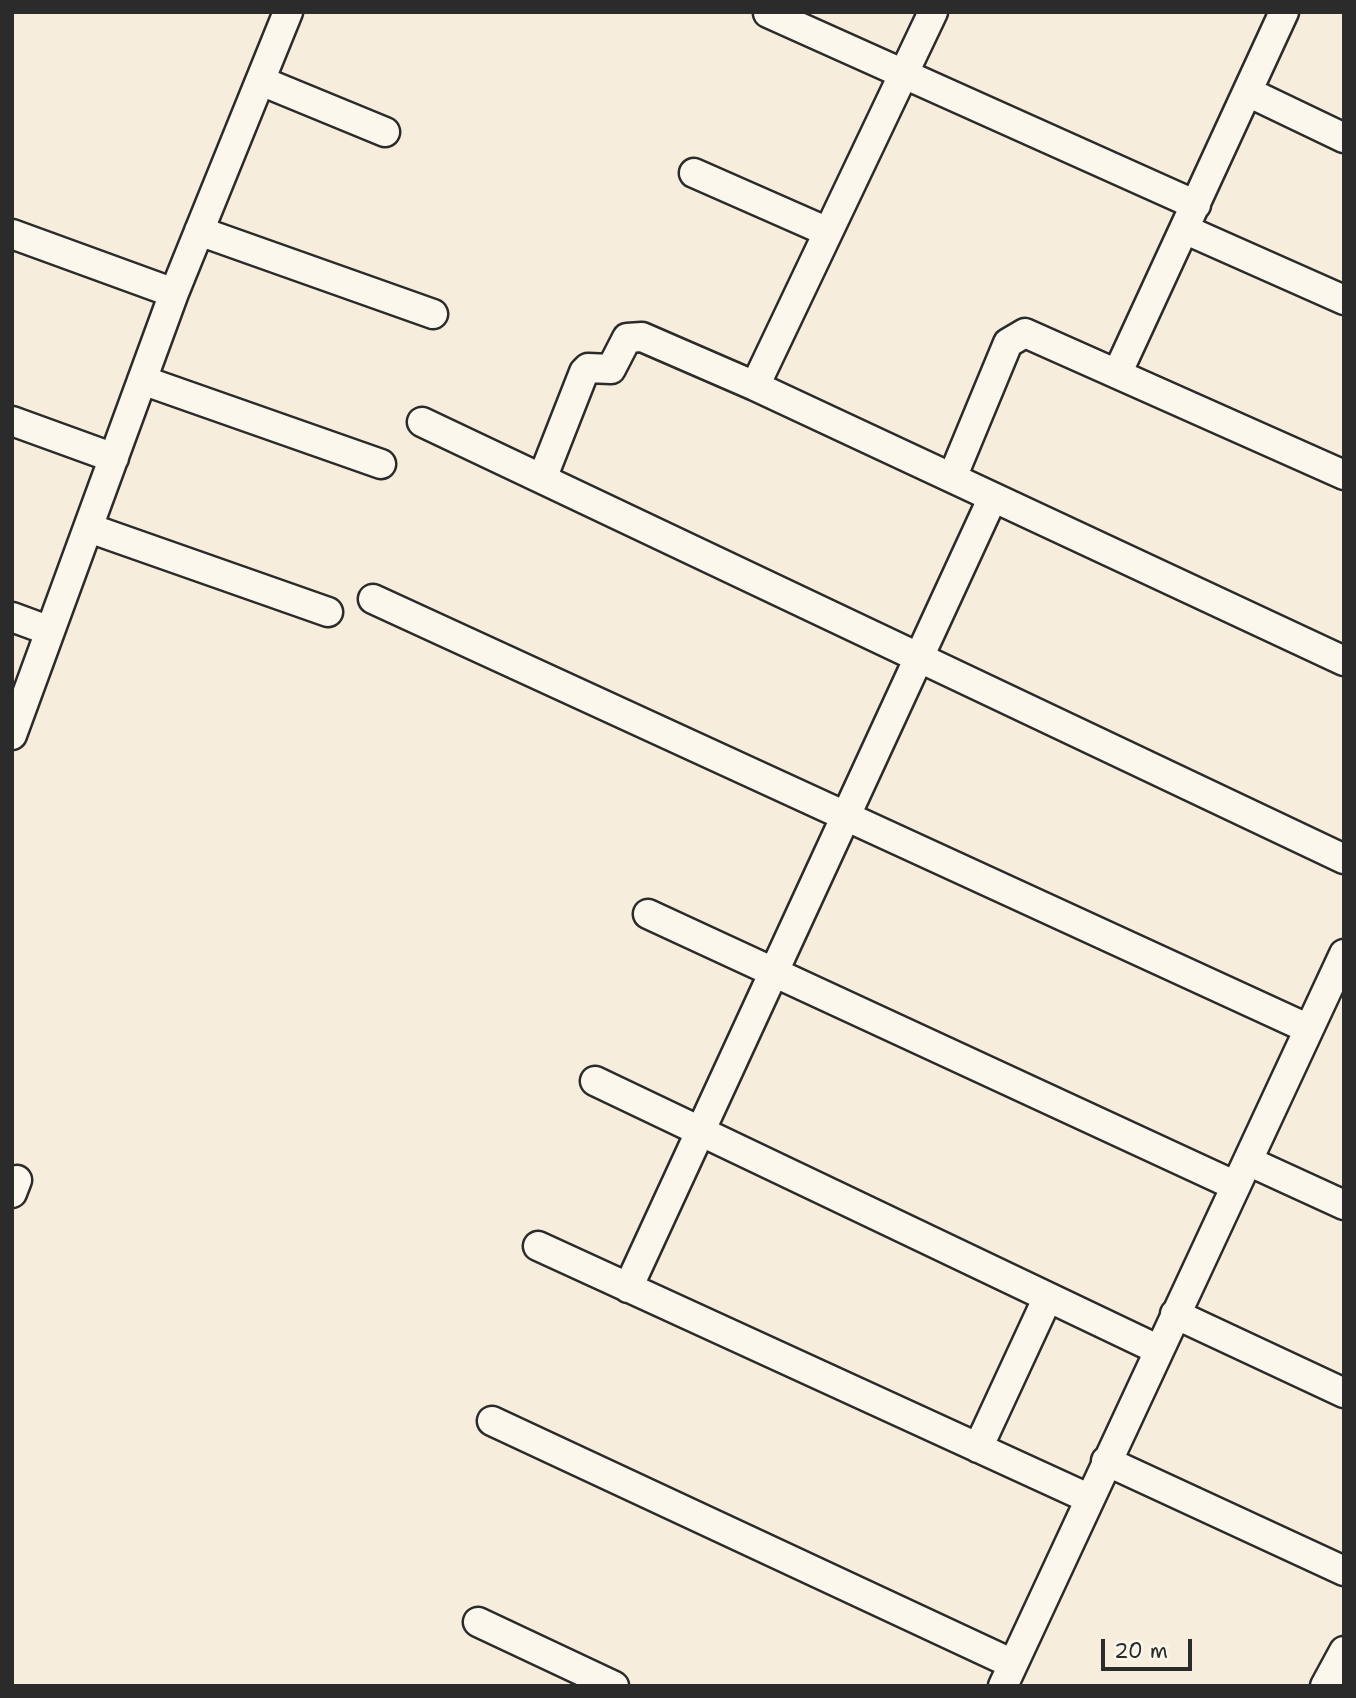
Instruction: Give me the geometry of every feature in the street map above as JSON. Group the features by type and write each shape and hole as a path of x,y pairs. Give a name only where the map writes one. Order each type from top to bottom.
{"street":[{"path":"12,735 174,293 288,12"},
{"path":"755,386 933,12"},
{"path":"768,13 904,74 1190,217 1344,300"},
{"path":"1117,374 1248,92 1273,18"},
{"path":"261,80 385,132"},
{"path":"1248,92 1344,138"},
{"path":"694,173 828,232"},
{"path":"200,231 433,314"},
{"path":"12,234 174,293"},
{"path":"953,478 1008,343 1015,336 1025,333 1344,475"},
{"path":"542,479 584,372 588,368 611,369 627,338 642,337 755,386 1344,661"},
{"path":"142,380 381,464"},
{"path":"12,421 114,458"},
{"path":"422,422 1344,859"},
{"path":"628,1288 993,497"},
{"path":"89,528 328,612"},
{"path":"373,599 1309,1029"},
{"path":"12,617 50,631"},
{"path":"648,914 1236,1186"},
{"path":"492,1421 1008,1675 1088,1498 1309,1029 1334,1002 1344,954"},
{"path":"595,1081 1159,1350"},
{"path":"1248,1161 1344,1205"},
{"path":"538,1246 1088,1498"},
{"path":"978,1448 1048,1297"},
{"path":"1175,1314 1344,1393"},
{"path":"1106,1461 1344,1571"},
{"path":"478,1622 614,1686"},
{"path":"1325,1686 1344,1651"}]}
